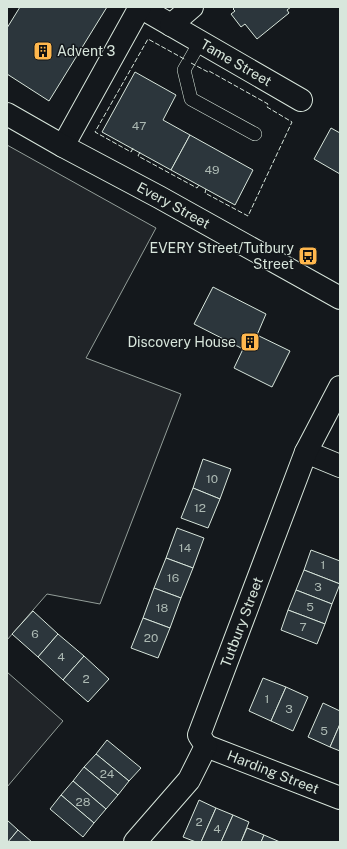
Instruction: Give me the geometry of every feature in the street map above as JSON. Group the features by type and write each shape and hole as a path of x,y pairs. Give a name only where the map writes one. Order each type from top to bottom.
{"street":[{"name":"Tame Street","path":"140,7 301,100"},
{"path":"63,146 140,7"},
{"path":"171,25 192,7"},
{"name":"Every Street","path":"7,114 340,298"},
{"name":"Tutbury Street","path":"206,746 199,734 306,452 340,388"},
{"path":"306,452 340,466"},
{"path":"135,842 190,780 206,746"},
{"name":"Harding Street","path":"206,746 340,798"}],"lane":[{"path":"200,42 184,70 191,99 255,134"}],"shaded area":[{"path":"7,145 156,228 86,358 181,394 100,604 47,594 7,640"},
{"path":"7,672 63,721 7,787"}],"building":[{"name":"Advent 3","path":"20,7 107,7 49,101 7,74 7,28"},
{"path":"235,7 291,7 287,10 289,13 257,39 245,24 241,27 231,14 235,11 233,9"},
{"path":"135,72 176,95 163,120 190,135 171,170 102,132"},
{"path":"331,128 340,133 340,174 314,159"},
{"path":"190,135 253,170 235,205 171,170"},
{"name":"Discovery House","path":"213,287 266,314 257,335 290,351 272,387 234,368 243,349 194,324"},
{"path":"203,459 231,469 220,499 193,488"},
{"path":"193,488 220,499 208,528 181,518"},
{"path":"177,528 204,538 193,568 166,558"},
{"path":"311,550 340,561 340,584 304,570"},
{"path":"166,558 193,568 181,598 154,588"},
{"path":"304,570 340,584 332,604 296,590"},
{"path":"154,588 181,598 170,628 143,618"},
{"path":"296,590 332,604 325,624 288,610"},
{"path":"288,610 325,624 317,644 281,630"},
{"path":"33,611 58,634 38,657 12,634"},
{"path":"143,618 170,628 158,658 131,648"},
{"path":"58,634 84,656 63,680 38,657"},
{"path":"84,656 109,679 88,702 63,680"},
{"path":"263,678 286,687 271,721 249,711"},
{"path":"286,687 308,697 293,731 271,721"},
{"path":"323,703 340,711 340,724 330,747 308,737"},
{"path":"340,724 340,751 330,747"},
{"path":"107,740 141,768 129,781 96,754"},
{"path":"96,754 129,781 118,795 84,767"},
{"path":"84,767 118,795 106,809 73,781"},
{"path":"73,781 106,809 94,823 61,795"},
{"path":"61,795 94,823 83,837 50,809"},
{"path":"199,800 216,808 201,842 196,842 183,837"},
{"path":"216,808 233,815 221,842 201,842"},
{"path":"233,815 249,822 241,842 221,842"},
{"path":"7,820 18,830 8,842 7,842"},
{"path":"247,828 264,835 261,842 241,842"},
{"path":"18,830 32,842 8,842"},
{"path":"264,835 280,842 261,842"}],"fence":[{"path":"133,148 131,152 95,132 148,39 186,60"},
{"path":"191,63 208,72 209,71 268,104 267,107 292,122 248,216 205,193 206,189"},
{"path":"140,152 138,156 197,188 199,185"}],"place":[{"name":"Advent 3","path":"43,51"},
{"name":"EVERY Street/Tutbury Street","path":"308,256"},
{"name":"Discovery House","path":"250,342"}]}
